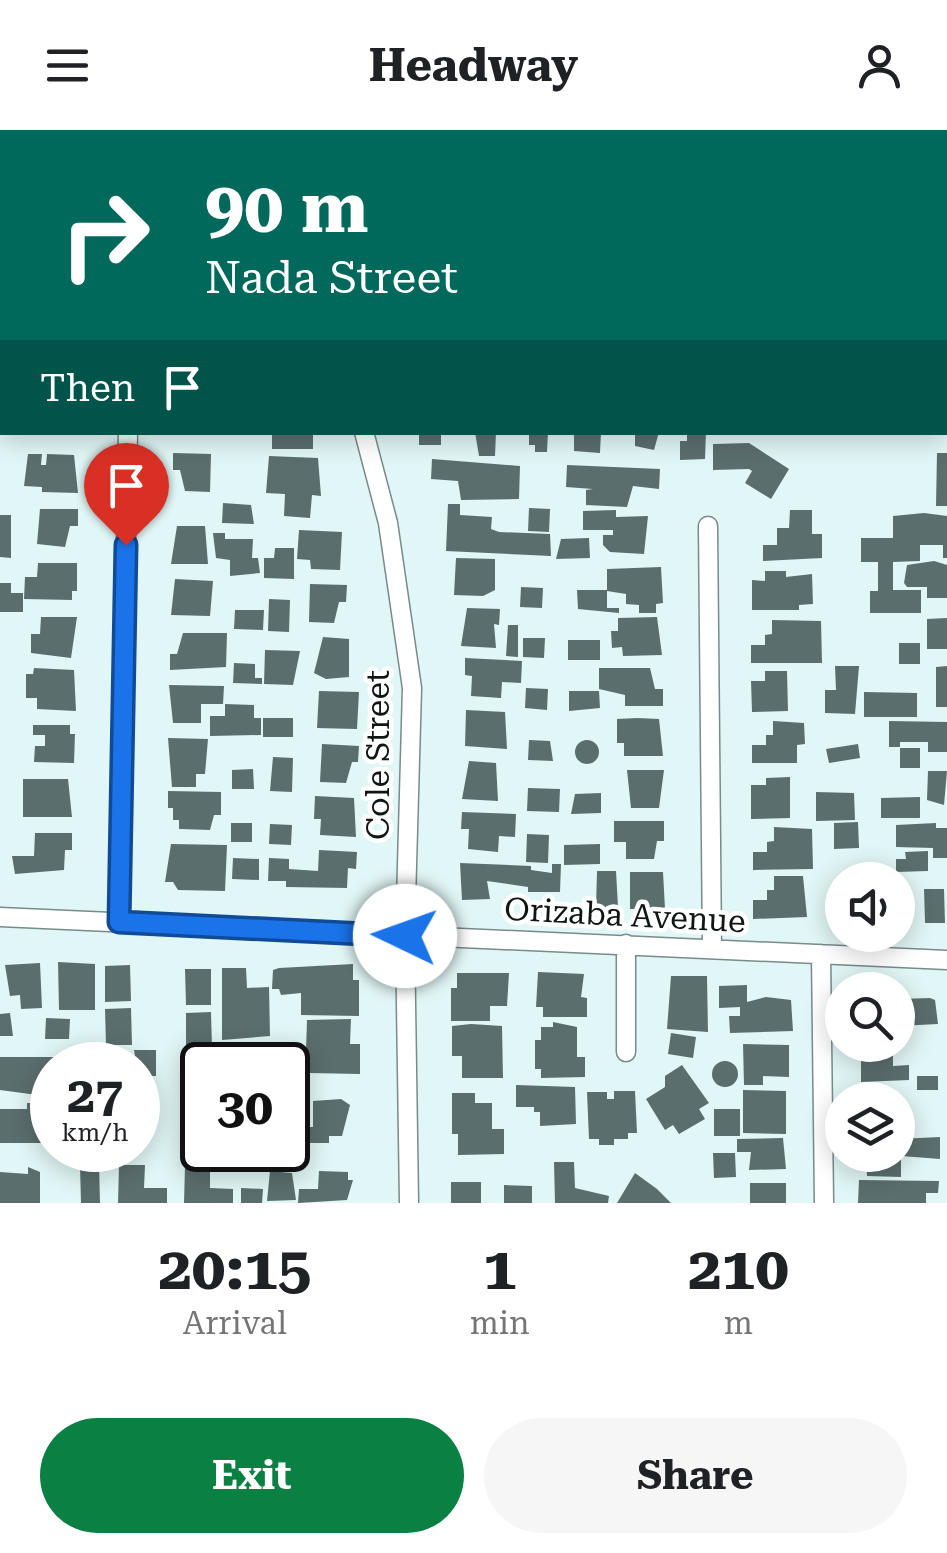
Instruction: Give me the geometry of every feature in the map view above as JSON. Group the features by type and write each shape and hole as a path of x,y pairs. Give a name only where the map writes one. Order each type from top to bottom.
{"street":[{"path":"119,922 128,435"},
{"name":"Cole Street","path":"365,435 388,522 412,688 405,936 409,1203"},
{"path":"708,526 712,949"},
{"name":"Orizaba Avenue","path":"0,917 947,960"},
{"path":"626,944 626,1052"},
{"path":"821,954 824,1203"}],"building":[{"path":"272,435 313,435 313,449 272,449"},
{"path":"419,435 441,435 441,445 419,445"},
{"path":"476,435 496,435 495,456 479,456"},
{"path":"529,435 548,435 547,452 535,452 535,445 529,445"},
{"path":"574,435 601,435 600,453 574,451"},
{"path":"635,435 658,435 654,450 635,446"},
{"path":"687,435 706,435 705,459 680,460 680,441 687,441"},
{"path":"749,443 789,469 771,499 745,483 752,471 749,469 713,470 713,444"},
{"path":"173,453 211,454 210,492 185,491 180,470 173,470"},
{"path":"937,453 947,453 947,506 936,506"},
{"path":"28,454 42,454 41,465 46,465 47,454 74,455 78,493 42,492 42,487 24,486"},
{"path":"269,456 318,458 321,496 312,495 310,518 284,516 285,494 266,493"},
{"path":"432,459 520,466 519,499 461,500 458,481 431,479"},
{"path":"567,465 660,469 659,489 633,486 627,507 586,505 586,490 593,489 566,487"},
{"path":"223,503 251,505 254,524 222,523"},
{"path":"448,504 460,504 460,515 492,517 491,529 499,532 550,534 551,556 446,551"},
{"path":"529,508 550,509 549,532 528,531"},
{"path":"40,509 78,509 78,526 70,526 65,547 37,544"},
{"path":"616,510 616,517 648,516 644,554 610,552 603,545 603,535 613,535 613,530 583,530 583,511"},
{"path":"790,510 812,510 812,534 822,534 822,558 763,561 763,545 777,545 777,528 789,528"},
{"path":"0,515 11,515 11,558 0,557"},
{"path":"893,516 947,516 947,558 943,558 943,545 920,545 920,561 893,562 893,590 921,590 921,613 870,613 870,591 878,591 878,562 861,562 861,538 893,538"},
{"path":"177,526 205,526 208,564 171,564"},
{"path":"299,530 342,532 340,570 311,569 310,560 297,559"},
{"path":"213,533 225,533 225,539 253,539 252,558 258,558 260,573 230,576 230,560 216,558"},
{"path":"589,538 590,558 556,559 561,539"},
{"path":"275,548 294,548 294,579 264,578 264,558 274,558"},
{"path":"456,558 495,559 495,590 483,596 454,595"},
{"path":"934,561 947,565 947,598 927,598 927,587 907,587 904,583 907,565"},
{"path":"38,563 77,563 77,591 72,591 72,600 24,599 25,577 37,577"},
{"path":"661,567 663,603 656,604 656,613 639,613 639,605 626,604 626,594 607,591 607,569"},
{"path":"765,571 786,571 786,577 812,574 813,604 799,605 799,610 752,610 752,580 765,581"},
{"path":"175,579 213,581 210,616 171,615"},
{"path":"0,583 11,583 11,593 23,593 23,612 0,612"},
{"path":"310,584 347,585 346,602 339,602 334,623 309,622"},
{"path":"521,587 543,588 542,608 520,607"},
{"path":"577,590 607,590 607,608 619,608 619,613 578,609"},
{"path":"269,599 290,600 289,632 268,631"},
{"path":"467,608 500,609 499,625 494,624 496,648 461,646"},
{"path":"235,610 264,610 263,630 234,629"},
{"path":"41,617 77,617 71,658 31,653 31,634 40,634"},
{"path":"657,617 662,655 623,656 622,647 612,648 611,631 618,631 618,618"},
{"path":"947,618 947,649 927,649 927,619"},
{"path":"772,620 821,621 822,663 751,663 751,645 765,645 765,635 772,634"},
{"path":"508,625 518,625 518,657 506,656"},
{"path":"183,633 227,633 226,667 170,670 170,654 177,654"},
{"path":"323,637 349,639 349,677 326,679 314,673"},
{"path":"523,638 545,638 544,658 523,657"},
{"path":"568,640 600,640 600,660 568,660"},
{"path":"899,643 920,643 920,664 899,664"},
{"path":"265,650 300,651 293,685 264,684"},
{"path":"465,658 522,661 521,683 502,682 501,698 471,696 472,676 465,675"},
{"path":"234,663 255,664 255,678 262,678 262,684 233,683"},
{"path":"835,666 859,666 855,714 825,713 825,690 836,690"},
{"path":"947,666 947,707 936,707 936,667"},
{"path":"34,668 74,670 76,711 37,709 37,698 26,698 26,674 33,674"},
{"path":"599,668 650,668 655,689 663,689 663,706 625,706 625,695 599,689"},
{"path":"765,671 787,671 788,711 752,712 751,681 765,681"},
{"path":"169,685 224,686 223,704 201,704 201,723 173,723"},
{"path":"526,688 548,689 547,710 525,708"},
{"path":"319,691 359,692 357,729 317,728"},
{"path":"569,691 599,691 600,708 569,711"},
{"path":"864,692 917,693 917,717 864,717"},
{"path":"225,704 254,705 254,718 261,718 261,735 210,736 210,716 225,716"},
{"path":"466,710 505,712 507,749 465,746"},
{"path":"263,718 293,718 293,737 263,737"},
{"path":"617,719 659,719 663,756 624,756 624,743 617,743"},
{"path":"773,721 804,723 805,744 797,745 797,763 752,763 752,745 766,745 766,735 773,735"},
{"path":"889,721 947,722 947,752 928,752 928,742 900,742 900,747 889,747"},
{"path":"33,725 70,725 70,734 75,734 74,763 34,762 35,746 45,746 45,735 33,735"},
{"path":"168,738 208,739 205,774 196,774 196,787 172,787"},
{"path":"529,740 550,741 553,761 528,760"},
{"path":"587,740 599,752 587,764 575,752"},
{"path":"322,744 359,746 358,762 352,762 346,783 320,782"},
{"path":"858,744 860,758 829,763 826,749"},
{"path":"900,748 920,748 920,768 900,768"},
{"path":"273,757 293,758 292,792 270,791"},
{"path":"469,761 496,763 498,801 462,799"},
{"path":"253,769 254,789 232,789 232,770"},
{"path":"627,770 664,770 659,808 631,808"},
{"path":"928,771 947,771 944,805 927,800"},
{"path":"790,777 790,818 751,819 751,785 766,785 766,778"},
{"path":"23,779 68,779 72,817 23,817"},
{"path":"528,788 560,789 559,812 527,811"},
{"path":"168,791 221,792 221,815 214,815 210,830 179,829 179,820 173,820 173,808 168,808"},
{"path":"816,792 854,793 855,820 816,821"},
{"path":"601,793 601,813 571,814 575,794"},
{"path":"315,796 354,798 356,837 320,835 321,819 314,819"},
{"path":"920,797 920,818 881,818 881,798"},
{"path":"462,812 516,814 515,837 499,836 498,852 468,849 469,829 461,829"},
{"path":"614,821 664,821 664,841 657,841 654,859 626,859 626,842 614,842"},
{"path":"858,822 859,848 834,849 834,823"},
{"path":"231,823 252,823 252,842 231,842"},
{"path":"936,823 936,828 947,828 947,858 933,858 933,848 896,847 896,825"},
{"path":"270,824 292,825 291,845 269,844"},
{"path":"774,827 812,829 813,869 753,870 753,852 767,852 767,842 774,841"},
{"path":"35,833 72,833 72,850 65,850 64,870 15,874 12,856 34,856"},
{"path":"527,834 549,835 548,863 526,862"},
{"path":"171,844 227,845 225,891 178,890 173,882 165,882"},
{"path":"600,844 600,864 564,865 564,845"},
{"path":"319,850 357,852 356,869 348,868 347,888 286,887 286,881 268,881 269,858 289,859 289,869 318,871"},
{"path":"928,851 928,871 915,871 915,862 896,862 906,859 905,852"},
{"path":"233,858 259,859 259,880 232,879"},
{"path":"460,863 531,866 531,870 552,873 552,864 561,864 560,892 528,892 528,887 487,881 490,899 462,900"},
{"path":"597,871 616,871 618,907 596,907"},
{"path":"630,872 663,872 665,909 630,909"},
{"path":"774,876 803,876 807,917 753,919 753,900 767,900 767,890 774,890"},
{"path":"924,889 944,889 945,923 925,923"},
{"path":"58,962 95,964 95,1010 59,1010"},
{"path":"40,963 42,1008 21,1009 20,995 10,996 5,965"},
{"path":"353,964 353,980 359,980 359,1016 301,1015 301,993 281,995 279,989 272,989 273,970 279,968"},
{"path":"130,965 131,1001 105,1002 105,966"},
{"path":"222,968 246,968 247,988 269,987 270,1036 222,1040"},
{"path":"185,969 211,969 211,1005 186,1005"},
{"path":"538,972 584,974 581,997 587,998 587,1017 543,1017 543,1007 536,1007"},
{"path":"457,973 509,973 507,1006 490,1006 490,1021 451,1021 451,988 457,988"},
{"path":"671,976 707,976 708,1032 667,1029"},
{"path":"747,985 747,1002 766,997 791,1000 793,1031 730,1033 729,1016 740,1016 740,1007 719,1008 719,986"},
{"path":"915,998 935,1000 938,1024 915,1025"},
{"path":"131,1008 132,1042 106,1042 105,1009"},
{"path":"211,1012 212,1042 186,1042 186,1013"},
{"path":"10,1013 13,1036 0,1036 0,1014"},
{"path":"46,1018 70,1019 69,1039 45,1039"},
{"path":"351,1019 350,1044 360,1044 360,1074 310,1073 307,1020"},
{"path":"553,1022 577,1027 577,1057 585,1057 585,1077 541,1078 541,1069 535,1069 535,1040 541,1040 541,1027 553,1027"},
{"path":"452,1026 502,1026 503,1078 462,1078 462,1056 452,1056"},
{"path":"671,1033 696,1037 693,1058 668,1054"},
{"path":"743,1044 789,1045 789,1077 763,1076 763,1085 744,1085"},
{"path":"0,1057 30,1057 30,1094 0,1090"},
{"path":"725,1061 734,1065 738,1074 734,1083 725,1087 716,1083 712,1074 716,1065"},
{"path":"861,1062 909,1065 909,1080 861,1082"},
{"path":"682,1065 709,1103 699,1109 705,1119 679,1134 673,1125 665,1130 646,1099 665,1087 665,1076"},
{"path":"917,1076 938,1076 938,1090 917,1090"},
{"path":"516,1085 575,1087 576,1124 540,1126 540,1112 534,1112 534,1107 516,1107"},
{"path":"743,1090 786,1091 786,1134 743,1133"},
{"path":"614,1091 635,1091 637,1133 628,1133 628,1139 614,1139 614,1145 599,1145 599,1139 589,1139 587,1092 607,1092 607,1099 614,1099"},
{"path":"452,1093 475,1093 475,1103 492,1103 492,1129 504,1129 504,1154 458,1155 458,1134 452,1134"},
{"path":"341,1099 350,1105 342,1136 329,1136 329,1143 310,1143 313,1101"},
{"path":"30,1103 30,1143 0,1143 0,1109 27,1109"},
{"path":"714,1109 740,1109 740,1136 714,1136"},
{"path":"940,1137 940,1159 915,1157 915,1138"},
{"path":"783,1138 786,1169 749,1170 751,1152 737,1152 737,1139"},
{"path":"713,1153 735,1153 736,1177 714,1178"},
{"path":"554,1162 574,1162 575,1188 609,1196 608,1203 555,1203"},
{"path":"28,1167 30,1172 40,1172 40,1203 0,1203 0,1172 28,1174"},
{"path":"319,1171 348,1172 348,1180 353,1180 347,1200 298,1203 299,1189 318,1189"},
{"path":"80,1172 99,1172 100,1203 81,1203"},
{"path":"119,1172 145,1172 144,1188 167,1188 167,1203 118,1203"},
{"path":"185,1172 210,1172 210,1188 233,1189 233,1203 184,1203"},
{"path":"270,1172 292,1173 296,1200 267,1201"},
{"path":"867,1172 901,1172 901,1177 867,1176"},
{"path":"635,1173 657,1189 671,1203 617,1203"},
{"path":"859,1180 939,1181 938,1193 926,1193 926,1203 858,1203"},
{"path":"451,1182 481,1182 481,1203 451,1203"},
{"path":"750,1183 786,1183 786,1203 750,1203"},
{"path":"504,1185 532,1186 532,1203 504,1203"},
{"path":"241,1188 263,1189 262,1203 241,1203"}],"route":[{"path":"126,545 119,922 405,936"}]}
